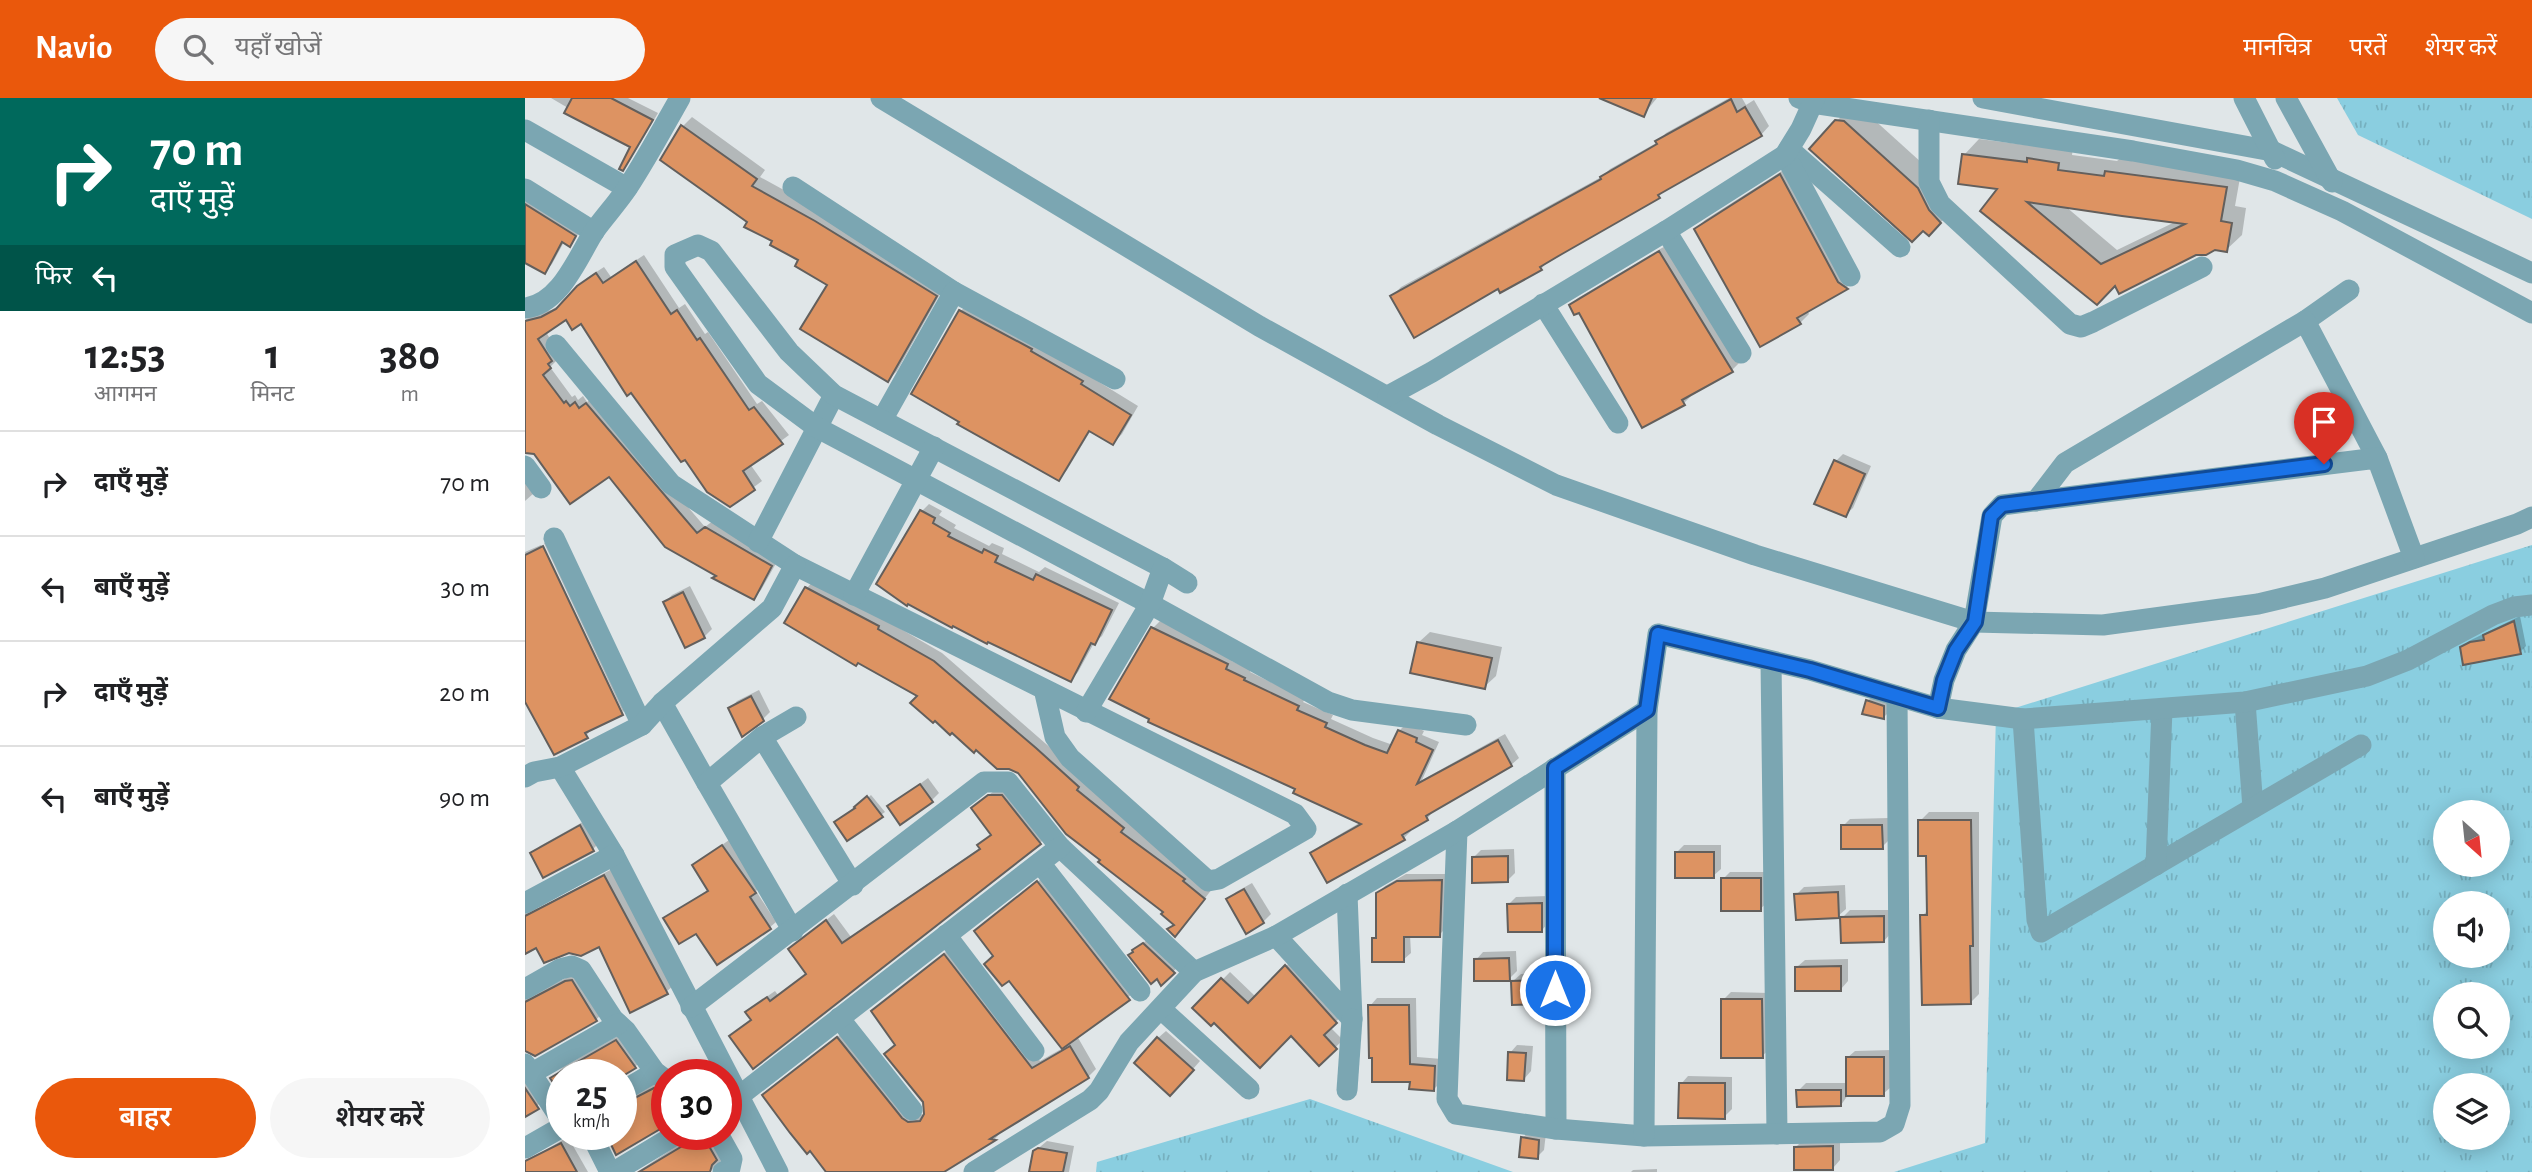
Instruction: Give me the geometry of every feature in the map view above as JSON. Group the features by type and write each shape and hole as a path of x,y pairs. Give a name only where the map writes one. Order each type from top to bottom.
{"street":[{"path":"525,308 551,295 576,267 594,232 627,188 680,98"},
{"path":"881,98 1259,326 1438,425 1556,485 1755,555 1975,622 2103,625 2258,604 2325,588 2532,517"},
{"path":"1983,98 2272,151 2532,273"},
{"path":"2244,98 2272,151 2282,184"},
{"path":"2286,98 2331,178 2342,211"},
{"path":"1388,396 1432,373 1665,231 1787,152 1801,129 1809,100 2238,170 2282,184 2342,211 2532,313"},
{"path":"1929,120 1929,181 1940,204 2070,324 2081,327 2201,267"},
{"path":"525,130 627,188"},
{"path":"1787,152 1900,247"},
{"path":"1787,152 1850,276"},
{"path":"793,187 954,292 1115,379"},
{"path":"525,188 594,232"},
{"path":"1665,231 1741,353"},
{"path":"1187,583 834,395 789,352 711,251 698,245 675,255 675,267 758,384 816,427 1150,604 1328,702 1352,710 1466,725"},
{"path":"2036,501 2065,463 2305,320 2349,290"},
{"path":"882,419 954,292"},
{"path":"1543,304 1618,423"},
{"path":"2305,320 2377,458 2414,558"},
{"path":"556,345 671,484 758,542 795,565 854,595 1295,814 1306,829 1219,879 1208,881 1070,758 1055,737 1044,690"},
{"path":"758,542 834,395"},
{"path":"854,595 933,447"},
{"path":"1938,708 1944,680 1956,650 1975,622 1991,516 2002,505 2377,458"},
{"path":"525,466 541,488"},
{"path":"554,538 642,725"},
{"path":"528,767 560,768 642,725 662,703 772,608 795,565"},
{"path":"1086,712 1150,604 1163,568"},
{"path":"1644,1136 1647,710 1658,634 1771,661 1938,708 2023,719 2245,702 2387,670 2493,615 2514,607 2532,605"},
{"path":"1771,661 1777,1134"},
{"path":"1457,831 1447,1098 1455,1114 1556,1129 1644,1136 1880,1132 1894,1124 1900,1105 1897,696"},
{"path":"2245,702 2253,808"},
{"path":"662,703 793,931"},
{"path":"2155,865 2162,709"},
{"path":"974,1172 1099,1091 1129,1042 1194,972 1276,936 1457,831 1647,710"},
{"path":"707,783 762,737 796,718"},
{"path":"2023,719 2037,920 2041,932 2361,745"},
{"path":"762,737 853,885"},
{"path":"560,768 614,855 718,1059"},
{"path":"1555,768 1556,1129"},
{"path":"691,1007 984,782 1008,782 1060,847 1194,972"},
{"path":"742,1094 1060,847"},
{"path":"525,903 614,855"},
{"path":"1040,863 1140,991"},
{"path":"1347,894 1352,1019 1347,1090"},
{"path":"946,935 1034,1051"},
{"path":"1276,936 1352,1019"},
{"path":"525,989 560,969 572,966 581,970 618,1024 651,1064"},
{"path":"1161,1009 1248,1089"},
{"path":"839,1018 912,1110"},
{"path":"546,1095 529,1068 618,1024"},
{"path":"742,1105 775,1171"},
{"path":"525,1148 546,1136"},
{"path":"1010,1172 1014,1147"},
{"path":"600,1150 612,1172 651,1149"},
{"path":"723,1172 733,1164 726,1150"}],"green space":[{"path":"2337,98 2532,98 2532,219 2358,135"},
{"path":"2532,545 2532,1172 1894,1172 1985,1143 1996,714"},
{"path":"1310,1099 1513,1172 1096,1172 1097,1162"}],"building":[{"path":"572,98 611,98 653,120 623,171 619,169 630,147 564,113"},
{"path":"1599,98 1652,98 1644,117"},
{"path":"1731,99 1737,112 1745,107 1762,136 1658,195 1660,198 1540,267 1542,270 1500,293 1498,289 1414,338 1390,296 1601,179 1600,177 1657,144 1655,141"},
{"path":"1835,120 1844,121 1918,188 1929,210 1941,223 1929,236 1923,231 1912,242 1809,149"},
{"path":"681,125 757,179 752,186 815,221 937,296 888,382 800,329 827,285 795,266 798,260 770,245 772,241 744,227 747,222 660,160"},
{"path":"1962,154 2027,162 2027,158 2059,163 2058,170 2104,176 2105,171 2227,187 2221,221 2232,223 2227,252 2215,250 2206,255 2196,255 2119,294 2115,286 2097,305 1980,211 1997,189 1958,184","holes":["2027,202 2185,224 2101,264"]},
{"path":"1780,174 1838,282 1848,289 1797,318 1801,324 1760,347 1694,229"},
{"path":"525,204 576,236 570,247 562,242 545,274 525,263"},
{"path":"1659,251 1733,372 1682,400 1685,405 1642,428 1579,313 1574,315 1569,305"},
{"path":"636,261 671,314 677,310 697,340 700,338 749,410 754,407 783,444 743,471 755,490 730,507 707,492 685,460 681,462 631,393 627,396 581,324 572,330 566,320 538,339 552,361 548,364 551,368 543,375 564,403 566,401 570,406 575,402 579,408 586,403 697,533 705,527 772,566 754,600 712,578 716,576 665,547 609,477 570,504 534,454 525,453 525,321 556,309 577,286 596,273 603,283"},
{"path":"959,310 1032,349 1031,351 1083,381 1081,384 1131,415 1113,445 1089,431 1059,481 957,424 959,422 911,394"},
{"path":"1834,460 1865,474 1846,517 1814,504"},
{"path":"920,510 935,518 933,523 950,533 948,536 982,553 984,549 998,556 995,562 1033,580 1036,574 1112,610 1095,645 1091,643 1071,682 953,626 952,628 908,604 907,606 876,584"},
{"path":"543,546 623,715 585,733 588,738 554,755 525,702 525,555"},
{"path":"805,587 879,626 878,629 934,661 1036,748 1079,787 1077,790 1124,828 1121,832 1185,879 1183,881 1205,899 1175,937 1167,929 1174,925 1161,914 1163,912 1066,834 1018,773 1009,769 997,769 976,750 974,753 952,733 950,735 935,721 933,723 910,703 917,696 858,663 856,666 784,623"},
{"path":"683,592 705,638 685,648 663,602"},
{"path":"2514,621 2521,654 2463,665 2460,647 2484,640 2483,635"},
{"path":"1151,627 1228,664 1226,669 1245,678 1244,680 1299,706 1297,710 1327,723 1325,727 1365,745 1387,753 1398,730 1417,738 1416,742 1433,750 1417,784 1498,740 1512,766 1426,816 1428,820 1402,835 1405,840 1327,883 1310,853 1361,824 1293,793 1295,789 1148,722 1149,719 1109,699"},
{"path":"1417,642 1492,658 1485,689 1410,673"},
{"path":"751,696 764,721 742,737 728,708"},
{"path":"1866,700 1884,706 1884,719 1862,714"},
{"path":"920,784 933,802 900,825 887,806"},
{"path":"988,795 1002,795 1041,844 753,1069 729,1036 751,1020 745,1012 767,997 770,1001 806,974 788,949 826,920 842,943 980,849 977,845 991,835 971,808"},
{"path":"867,796 883,817 847,841 834,822"},
{"path":"1918,820 1971,820 1971,1004 1922,1005 1920,915 1927,915 1926,856 1918,856"},
{"path":"580,825 594,851 543,878 530,853"},
{"path":"1841,825 1882,825 1883,849 1841,849"},
{"path":"722,845 756,893 750,897 771,929 717,965 696,934 679,944 663,918 708,891 692,865"},
{"path":"1675,852 1714,852 1714,878 1675,878"},
{"path":"1508,856 1508,882 1472,883 1472,857"},
{"path":"604,875 668,994 630,1013 599,947 581,956 569,953 544,963 536,948 525,954 525,916"},
{"path":"1721,878 1761,878 1761,911 1721,911"},
{"path":"1442,880 1440,937 1404,937 1404,962 1372,962 1372,938 1376,938 1376,893 1397,881"},
{"path":"1037,881 1130,1000 1062,1049 1009,981 1002,986 984,964 993,956 974,931"},
{"path":"1244,889 1264,923 1246,934 1226,899"},
{"path":"1838,892 1839,918 1796,920 1794,894"},
{"path":"1542,903 1542,932 1508,932 1507,904"},
{"path":"1884,916 1884,942 1841,943 1840,917"},
{"path":"1143,943 1175,973 1161,986 1157,979 1151,984 1128,955"},
{"path":"944,954 1032,1068 1070,1046 1089,1078 990,1139 996,1140 944,1172 826,1172 810,1151 807,1154 762,1095 837,1037 902,1118 908,1122 920,1121 924,1114 923,1102 884,1054 895,1045 871,1011"},
{"path":"1509,958 1510,981 1474,981 1474,959"},
{"path":"1285,965 1337,1023 1324,1035 1337,1049 1319,1066 1291,1036 1260,1068 1214,1023 1211,1026 1192,1008 1221,978 1248,1003"},
{"path":"1841,966 1841,991 1795,991 1795,967"},
{"path":"572,980 597,1021 535,1056 525,1051 525,1002"},
{"path":"1542,980 1543,1004 1512,1005 1511,981"},
{"path":"1721,999 1762,999 1763,1058 1721,1058"},
{"path":"1368,1005 1409,1005 1410,1064 1435,1066 1434,1091 1409,1089 1410,1082 1372,1082"},
{"path":"1157,1037 1194,1070 1170,1096 1134,1063"},
{"path":"616,1040 630,1059 583,1059"},
{"path":"1508,1052 1526,1053 1524,1081 1507,1080"},
{"path":"1846,1057 1884,1057 1884,1096 1846,1096"},
{"path":"1679,1083 1725,1083 1725,1119 1678,1118"},
{"path":"525,1088 539,1109 525,1117"},
{"path":"651,1090 651,1134 637,1143 637,1097"},
{"path":"1796,1090 1841,1090 1841,1106 1797,1107"},
{"path":"1521,1137 1539,1140 1538,1159 1519,1157"},
{"path":"1833,1146 1833,1170 1794,1170 1794,1147"},
{"path":"1038,1148 1067,1153 1063,1172 1029,1172 1033,1151"},
{"path":"547,1150 565,1150 577,1172 525,1172 525,1161"},
{"path":"676,1150 711,1150 717,1160 710,1172 639,1172"}],"route":[{"path":"1555,990 1555,768 1647,710 1658,634 1810,670 1938,708 1944,680 1956,650 1975,622 1991,516 2002,505 2324,464"}]}
